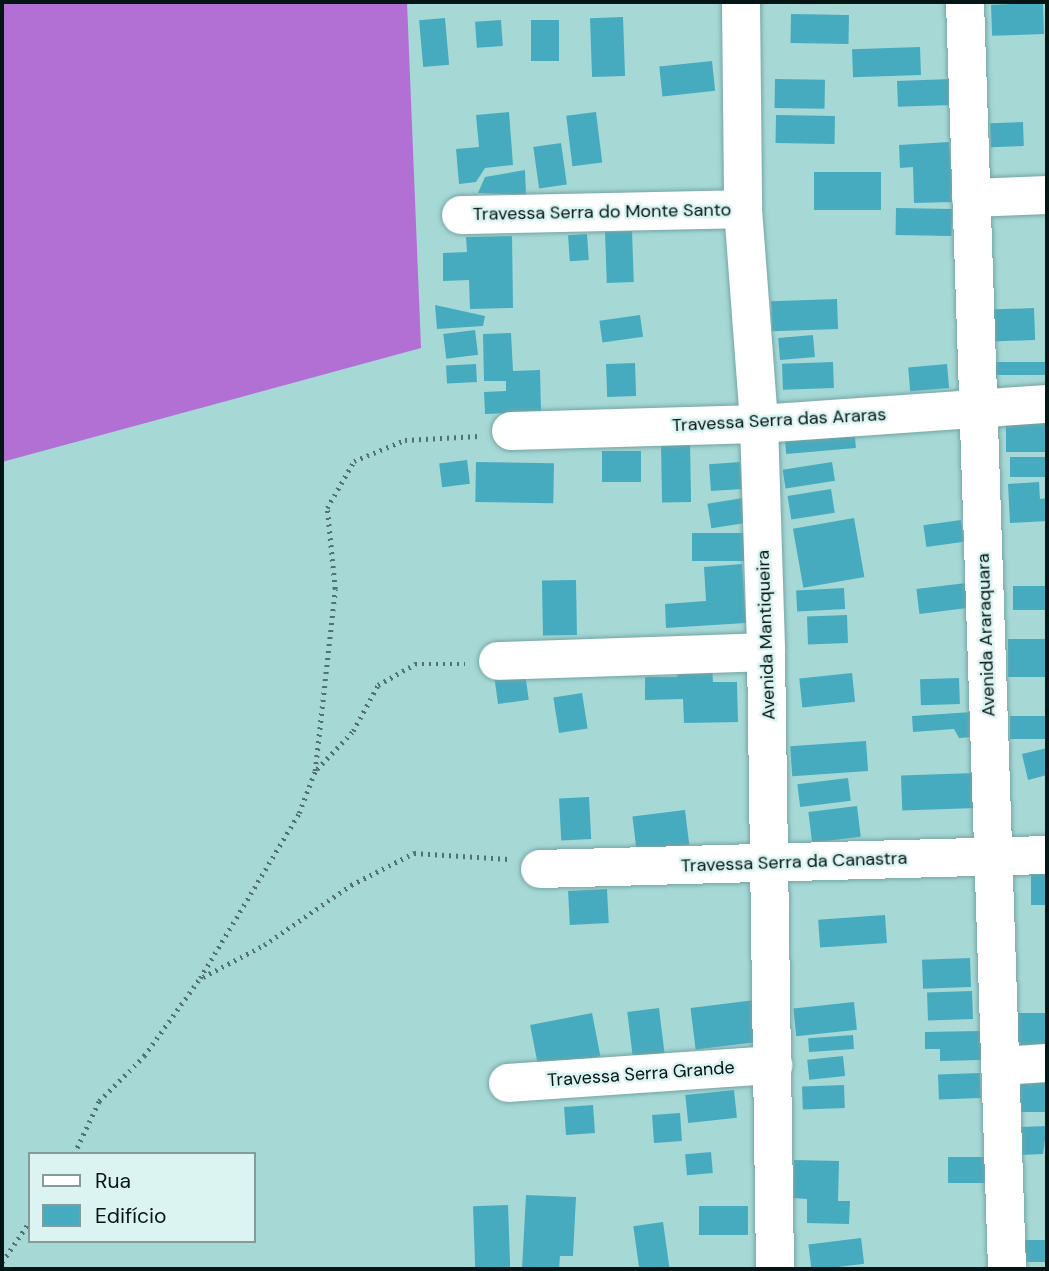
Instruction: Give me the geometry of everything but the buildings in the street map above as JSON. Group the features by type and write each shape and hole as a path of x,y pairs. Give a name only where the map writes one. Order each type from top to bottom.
{"street":[{"name":"Avenida Mantiqueira","path":"741,2 743,209 759,424 772,864 775,1269"},
{"name":"Avenida Araraquara","path":"965,2 1007,1269"},
{"path":"971,198 1047,195"},
{"name":"Travessa Serra do Monte Santo","path":"461,215 743,209"},
{"name":"Travessa Serra das Araras","path":"511,431 759,424 978,406 1047,404"},
{"path":"498,661 766,652"},
{"name":"Travessa Serra da Canastra","path":"540,869 1047,855"},
{"path":"1001,1066 1047,1063"},
{"name":"Travessa Serra Grande","path":"508,1083 773,1065"}],"path":[{"path":"75,1152 99,1101 144,1056 200,978 299,813 315,771 335,589 327,508 347,472 354,461 405,439 453,441 511,431"},
{"path":"315,771 352,731 378,685 415,664 498,661"},
{"path":"200,978 264,945 351,885 414,853 503,857 540,869"},
{"path":"2,1262 28,1224"}],"shaded area":[{"path":"2,2 407,2 421,348 2,462"}]}
